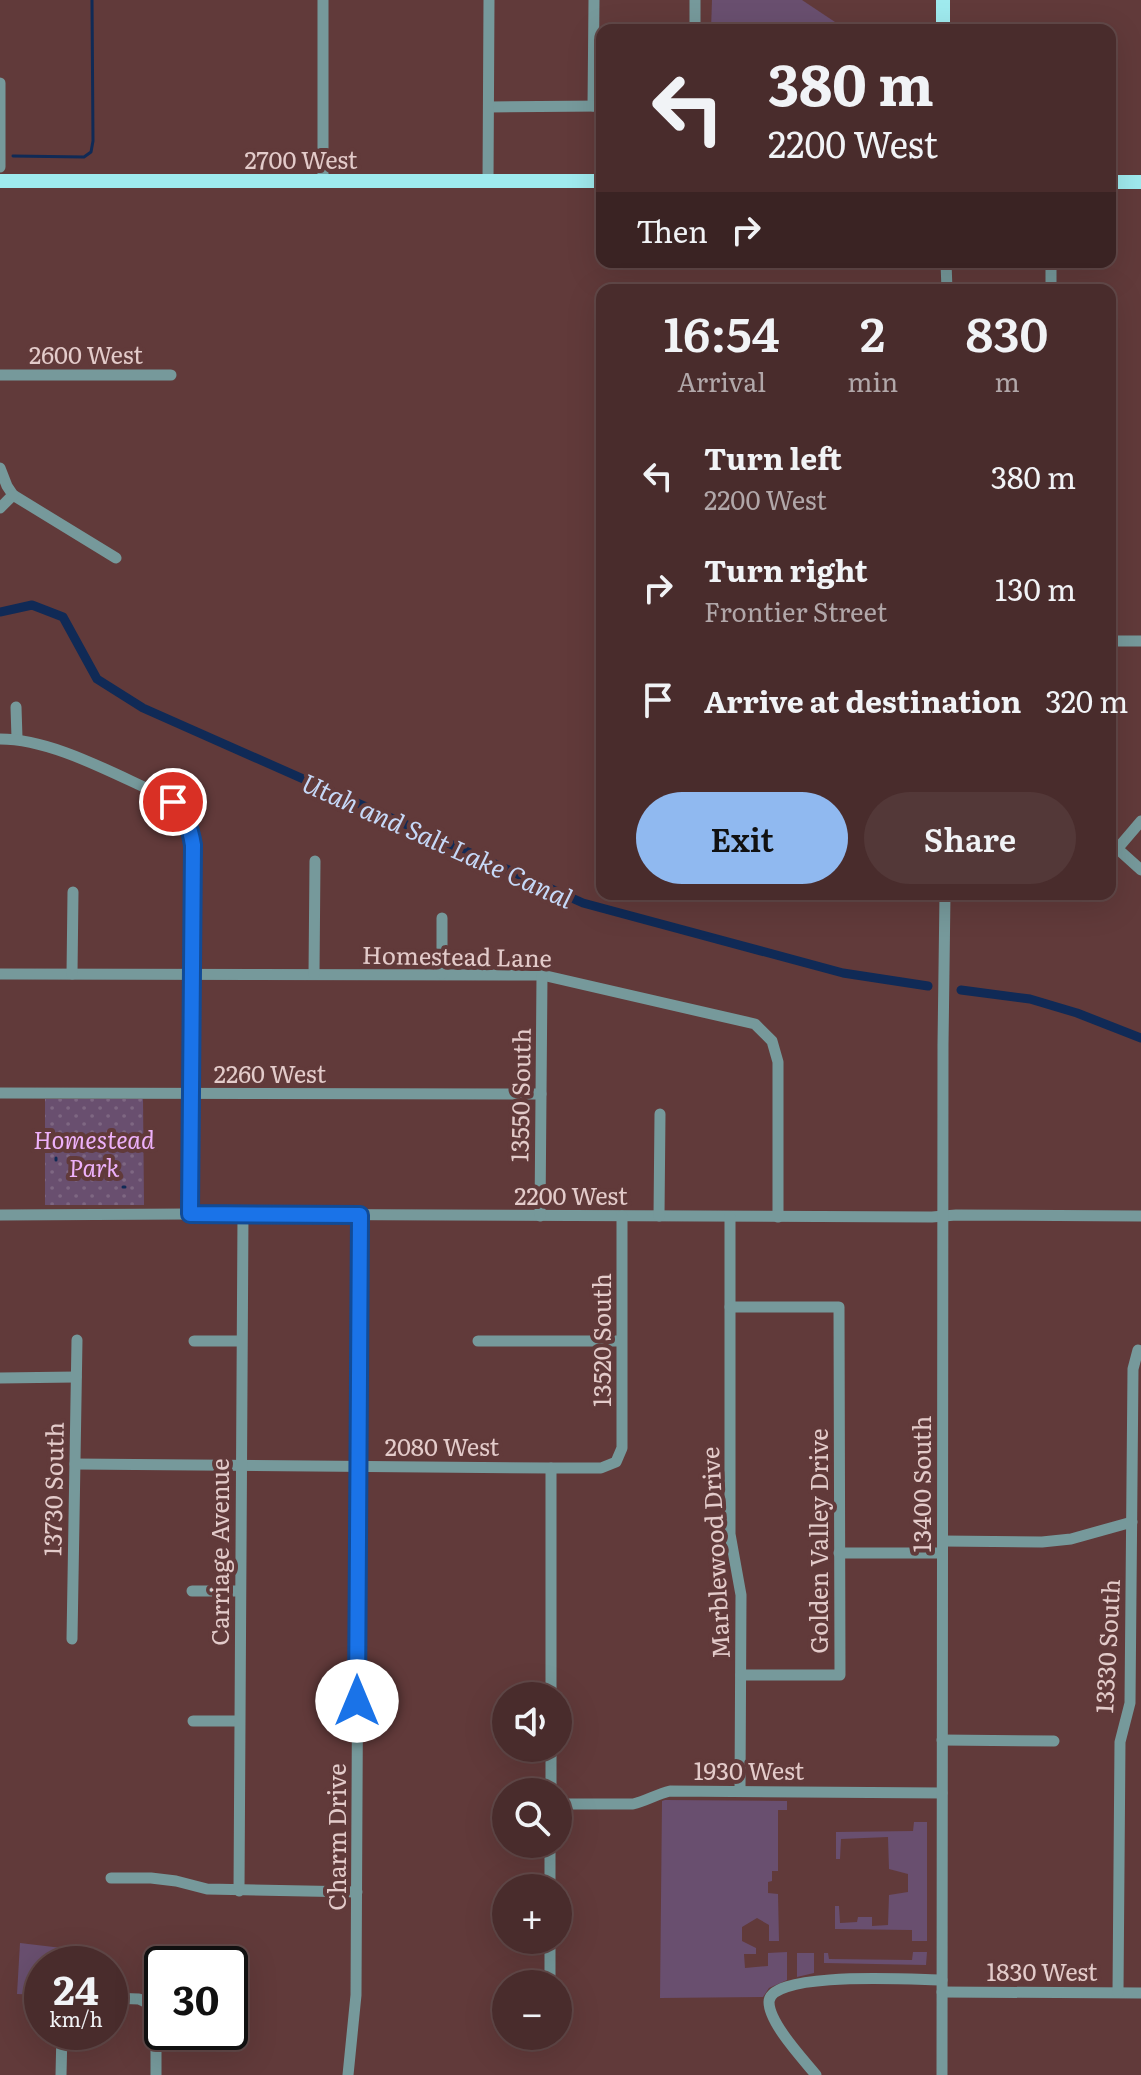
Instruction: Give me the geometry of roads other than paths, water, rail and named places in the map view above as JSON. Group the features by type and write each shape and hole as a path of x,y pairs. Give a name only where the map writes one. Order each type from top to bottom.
{"main road":[{"path":"943,0 943,24"},
{"name":"2700 West","path":"0,181 596,181"},
{"path":"1116,182 1141,182"}],"street":[{"path":"323,0 323,180"},
{"path":"488,182 489,0"},
{"path":"594,0 596,53"},
{"path":"695,0 695,24"},
{"path":"0,83 0,167"},
{"path":"489,107 596,106"},
{"name":"2600 West","path":"0,375 171,375"},
{"path":"0,468 13,495 116,558"},
{"path":"0,508 13,495"},
{"path":"1116,641 1141,641"},
{"path":"16,707 17,738"},
{"path":"0,739 17,738 46,745 157,793 173,802 190,827 193,845 190,1214"},
{"path":"1116,843 1141,821"},
{"path":"1116,847 1141,870"},
{"path":"314,974 315,861"},
{"path":"72,974 73,892"},
{"name":"13400 South","path":"942,2075 945,900"},
{"path":"442,918 442,974"},
{"name":"Homestead Lane","path":"0,974 542,975 755,1024 772,1041 778,1062 778,1217"},
{"name":"13550 South","path":"540,1216 542,975"},
{"name":"2260 West","path":"0,1093 541,1094"},
{"path":"659,1216 660,1114"},
{"name":"Carriage Avenue","path":"239,1891 243,1214"},
{"name":"2200 West","path":"0,1215 1141,1216"},
{"name":"Charm Drive","path":"348,2075 356,1995 360,1215"},
{"name":"13520 South","path":"616,1462 622,1448 622,1216"},
{"name":"Marblewood Drive","path":"730,1217 730,1534 741,1595 740,1791"},
{"name":"Golden Valley Drive","path":"730,1307 839,1307 840,1675 741,1675"},
{"name":"13730 South","path":"72,1639 77,1340"},
{"path":"194,1341 241,1341"},
{"path":"478,1341 621,1341"},
{"name":"13330 South","path":"1118,1992 1120,1742 1130,1703 1133,1369 1138,1350"},
{"path":"0,1378 76,1377"},
{"name":"2080 West","path":"75,1464 601,1468 616,1462"},
{"path":"551,1468 551,1682"},
{"path":"839,1553 1071,1539 1132,1522"},
{"path":"192,1591 240,1591"},
{"path":"193,1721 239,1721"},
{"path":"942,1740 1054,1741"},
{"name":"1930 West","path":"572,1804 633,1804 670,1791 942,1793"},
{"path":"111,1878 151,1878 207,1889 239,1891 357,1892"},
{"name":"1830 West","path":"816,2075 785,2037 772,2012 769,1998 772,1993 801,1982 829,1979 1141,1993"},
{"path":"61,2075 62,2050"},
{"path":"156,2050 156,2075"}],"waterway":[{"path":"13,156 84,157 91,152 92,0"},
{"name":"Utah and Salt Lake Canal","path":"0,612 32,605 63,617 97,679 143,708 583,903 843,973 928,986"},
{"name":"Utah and Salt Lake Canal","path":"961,990 1030,999 1141,1038"}],"park label":[{"name":"Homestead Park","path":"94,1152"}]}
